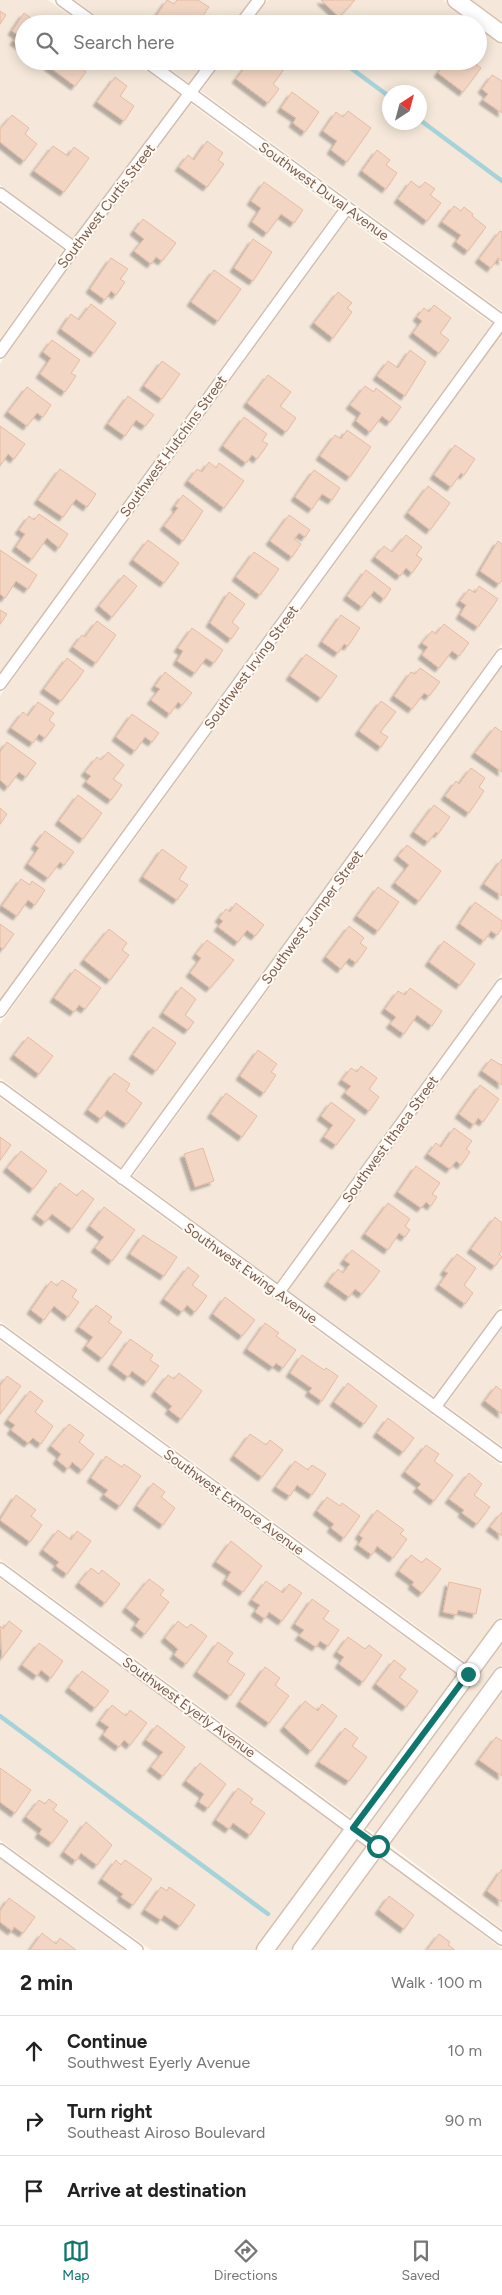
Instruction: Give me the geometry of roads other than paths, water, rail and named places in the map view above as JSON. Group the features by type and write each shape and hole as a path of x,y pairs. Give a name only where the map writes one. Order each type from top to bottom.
{"main road":[{"path":"456,0 476,15"},
{"path":"487,23 502,34"},
{"path":"265,1950 502,1628"},
{"path":"301,1950 502,1676"}],"street":[{"path":"62,0 83,15"},
{"path":"248,15 259,0"},
{"name":"Southwest Duval Avenue","path":"158,70 502,322"},
{"name":"Southwest Curtis Street","path":"0,352 74,248 207,70"},
{"path":"0,194 74,248"},
{"name":"Southwest Hutchins Street","path":"0,684 346,208"},
{"name":"Southwest Irving Street","path":"0,1011 502,322"},
{"name":"Southwest Jumper Street","path":"122,1178 502,655"},
{"name":"Southwest Ithaca Street","path":"278,1293 502,985"},
{"name":"Southwest Ewing Avenue","path":"0,1088 502,1456"},
{"path":"436,1407 502,1316"},
{"name":"Southwest Exmore Avenue","path":"0,1331 468,1674"},
{"name":"Southwest Eyerly Avenue","path":"0,1569 378,1846 502,1940"},
{"path":"0,1850 137,1950"}],"waterway":[{"path":"353,70 382,91"},
{"path":"427,125 502,181"},
{"path":"0,1716 268,1914"}]}
